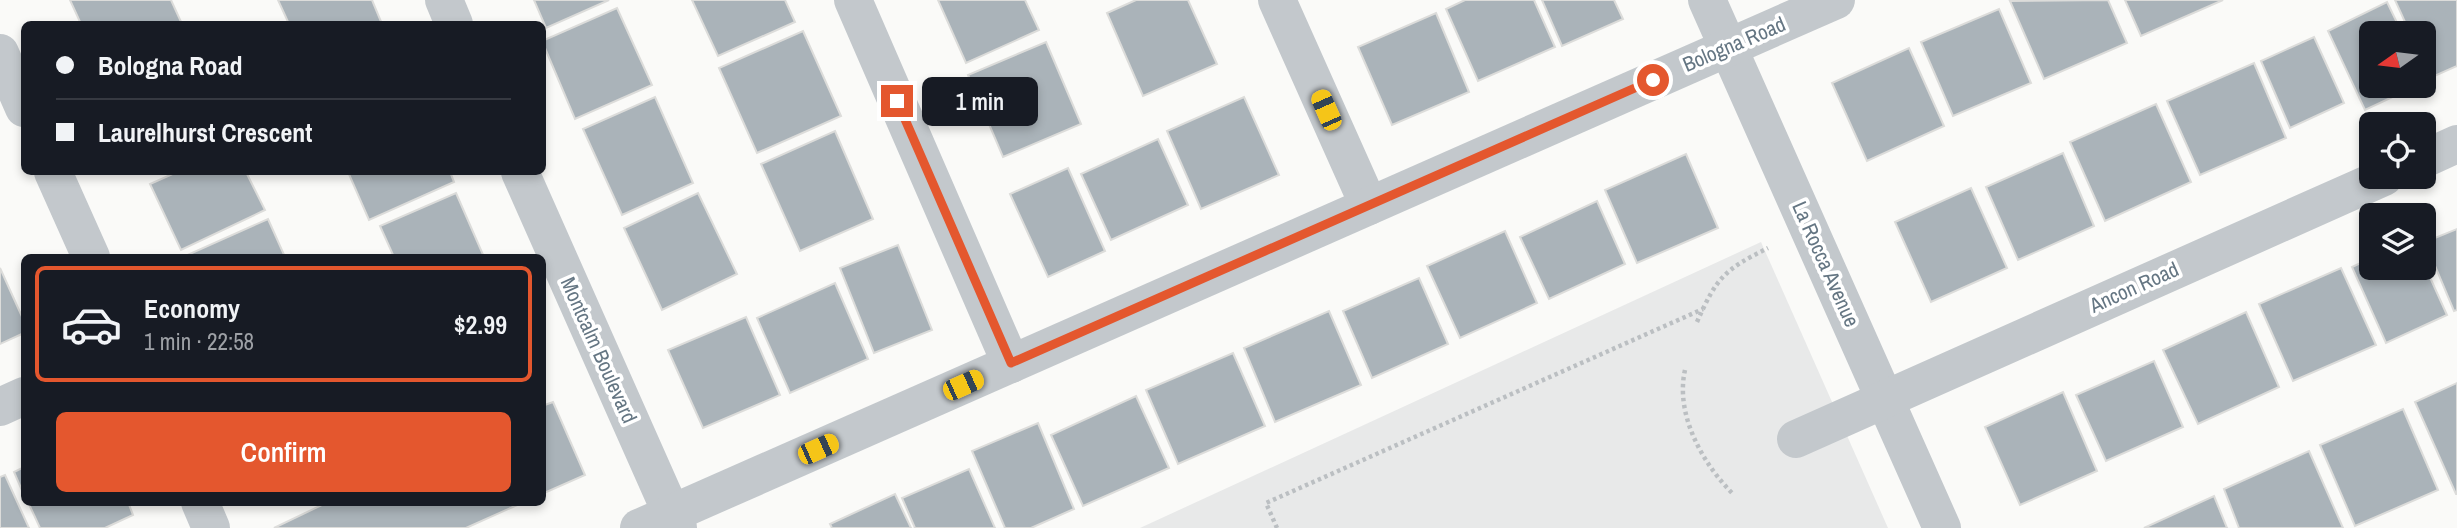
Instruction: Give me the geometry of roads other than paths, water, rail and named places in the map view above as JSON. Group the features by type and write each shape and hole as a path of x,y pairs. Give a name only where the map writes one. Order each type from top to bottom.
{"street":[{"path":"444,0 453,21"},
{"path":"853,0 1011,363"},
{"path":"1277,0 1369,206"},
{"name":"La Rocca Avenue","path":"1707,0 1942,528"},
{"name":"Bologna Road","path":"663,523 1011,363 1836,0"},
{"path":"0,54 21,101"},
{"path":"2436,154 2457,144"},
{"path":"54,175 90,254"},
{"name":"Montcalm Boulevard","path":"521,175 663,523"},
{"name":"Ancon Road","path":"1796,439 2359,188"},
{"path":"0,407 21,397"},
{"path":"202,506 211,528"}]}
